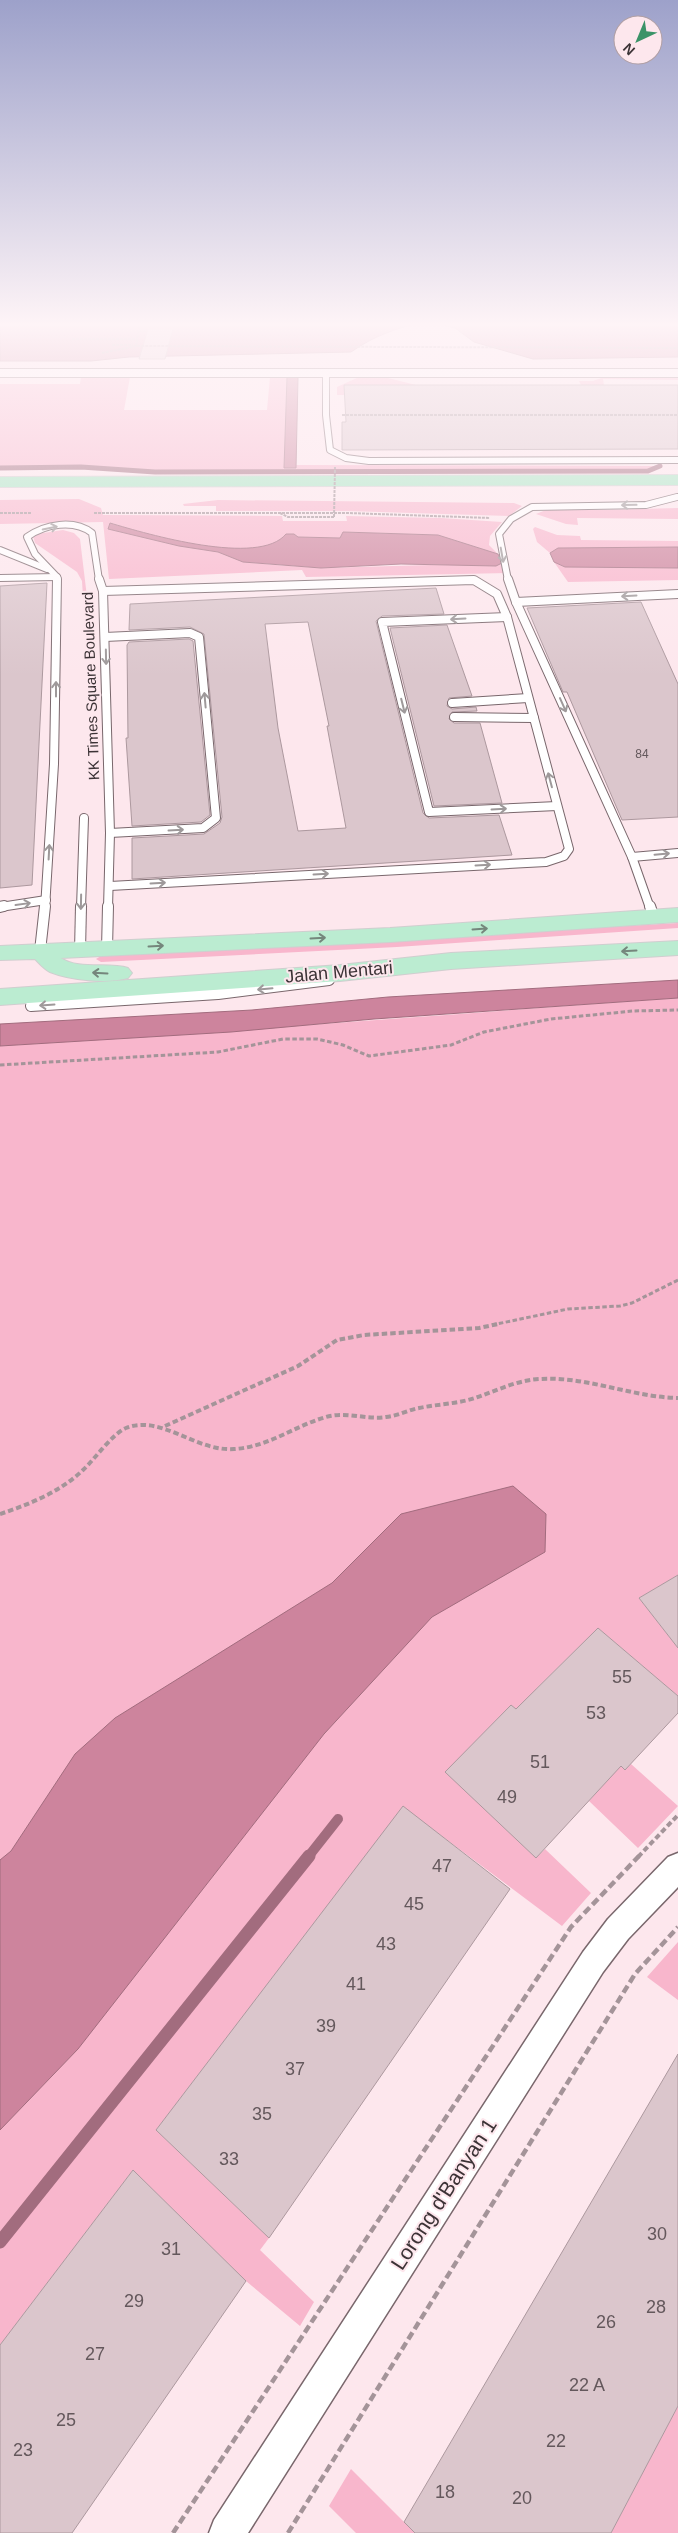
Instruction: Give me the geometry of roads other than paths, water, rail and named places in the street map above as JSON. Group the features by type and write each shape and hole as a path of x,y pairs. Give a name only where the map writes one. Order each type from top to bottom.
{"highway":[{"path":"0,482 678,491"},
{"path":"513,497 678,491"},
{"path":"0,497 436,497"}],"main road":[{"name":"Jalan Mentari","path":"0,954 390,935 678,915"},
{"name":"Jalan Mentari","path":"0,997 340,973 451,961 678,948"},
{"path":"40,951 56,966 100,974 211,972 309,966 340,973"}],"street":[{"name":"Lorong d'Banyan 1","path":"227,2533 593,1962 618,1929 678,1867"}],"lane":[{"path":"329,440 330,450 336,455 369,461 678,460"},
{"path":"654,918 632,857 516,602 505,571 499,534 511,519 532,507 646,505 678,491"},
{"name":"KK Times Square Boulevard","path":"40,951 46,900 56,711 57,576 49,570 28,544 26,537 31,532 54,526 81,526 92,533 97,572 103,591 110,834 107,949"},
{"name":"KK Times Square Boulevard","path":"0,550 49,570"},
{"path":"0,578 57,576"},
{"path":"103,591 474,580 498,594 507,617 569,849 564,856 546,862 110,886"},
{"path":"516,602 678,594"},
{"path":"507,617 382,622 429,812 557,806"},
{"path":"105,638 190,633 199,637 216,818 203,828 110,834"},
{"path":"452,702 528,698"},
{"path":"454,717 534,718"},
{"path":"80,951 84,818"},
{"path":"632,857 678,853"},
{"path":"0,907 46,900"},
{"path":"33,997 31,1006 212,994 291,987 451,961"}],"waterway":[{"path":"0,468 81,467 155,472 648,471 660,466"},
{"path":"308,1857 338,1819"},
{"path":"0,2242 309,1856"}]}
